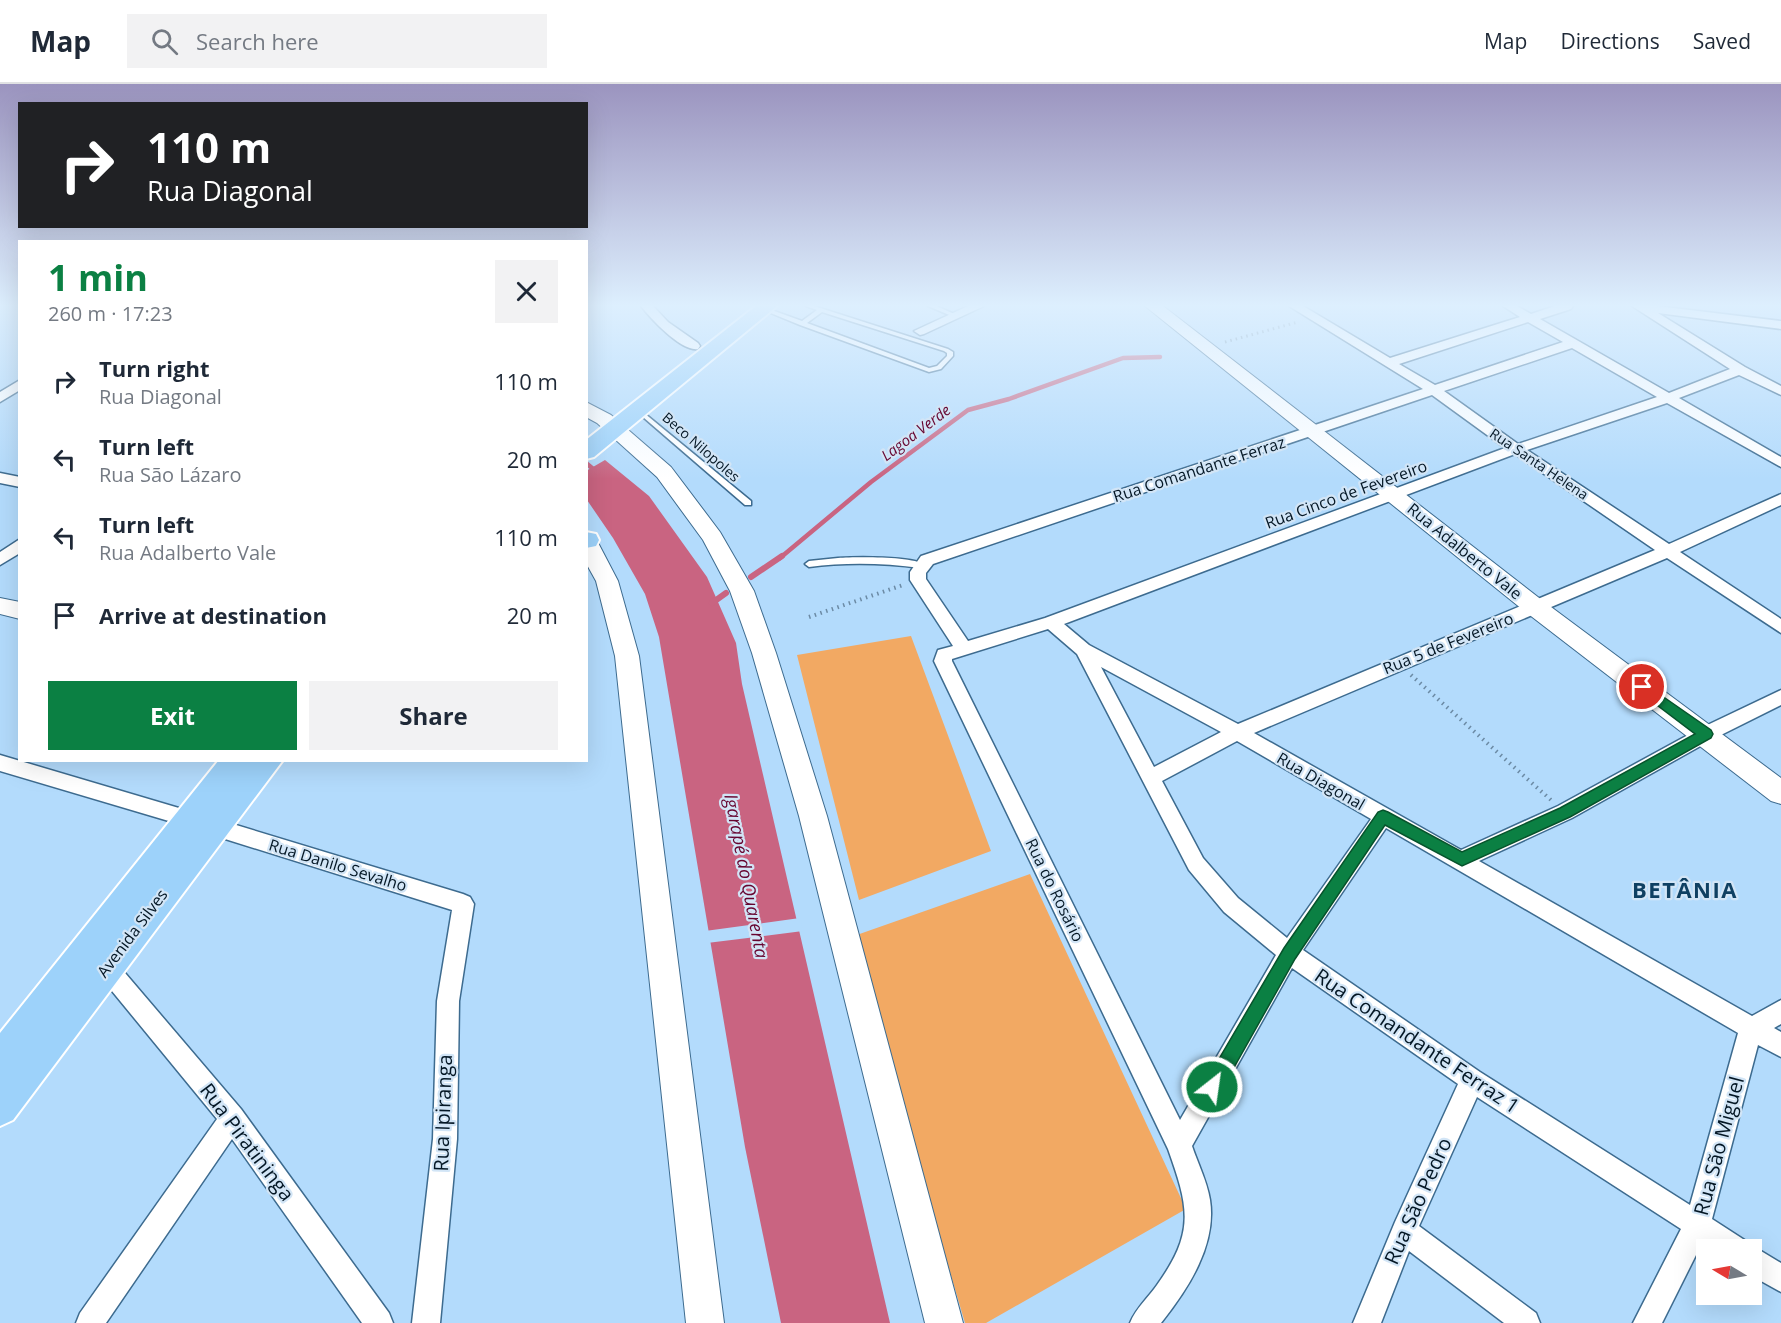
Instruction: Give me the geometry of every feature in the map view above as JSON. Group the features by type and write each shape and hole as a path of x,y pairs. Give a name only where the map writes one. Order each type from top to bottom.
{"main road":[{"path":"598,436 675,364"},
{"path":"598,436 638,410 692,364"},
{"name":"Avenida Silves","path":"0,1107 106,967 201,823 236,762"},
{"name":"Avenida Silves","path":"0,1062 201,823 266,762"}],"street":[{"name":"Rua Adalberto Vale","path":"1229,364 1535,607 1706,734 1781,793"},
{"name":"Rua Santa Helena","path":"1394,364 1781,627"},
{"name":"Rua Comandante Ferraz","path":"920,573 927,560 1511,364"},
{"path":"1609,364 1781,463"},
{"path":"1730,364 1779,389"},
{"name":"Rua Cinco de Fevereiro","path":"965,650 1051,622 1516,449 1668,398 1740,370"},
{"path":"0,380 18,384"},
{"path":"0,398 18,385"},
{"path":"588,413 598,436 664,472 712,537 742,591 764,653 813,816 944,1323"},
{"path":"0,478 18,482"},
{"name":"Rua 5 de Fevereiro","path":"1150,778 1236,732 1668,551 1781,499"},
{"path":"588,542 607,581 627,656 705,1323"},
{"path":"0,560 18,546"},
{"path":"920,573 965,650"},
{"path":"0,606 18,610"},
{"name":"Rua Diagonal","path":"1051,622 1083,650 1236,732 1383,817 1462,859 1781,1045"},
{"name":"Rua do Rosário","path":"965,650 944,655 943,661 1179,1145 1198,1203 1195,1239 1171,1290 1143,1323"},
{"name":"Rua Comandante Ferraz 1","path":"1083,650 1196,864 1231,905 1289,953 1472,1080 1720,1239"},
{"path":"1462,859 1565,812 1706,734 1781,697"},
{"name":"Rua Danilo Sevalho","path":"0,763 463,904"},
{"path":"1179,1145 1289,953 1383,817"},
{"name":"Rua Ipiranga","path":"426,1323 445,1139 448,1001 463,904"},
{"name":"Rua Piratininga","path":"106,967 232,1118 380,1323"},
{"path":"1751,1029 1781,1011"},
{"name":"Rua São Miguel","path":"1647,1323 1698,1224 1751,1029"},
{"name":"Rua São Pedro","path":"1367,1323 1404,1231 1472,1080"},
{"path":"90,1323 232,1118"},
{"path":"1404,1231 1526,1323"},
{"path":"1762,1266 1781,1278"}],"lane":[{"path":"912,364 929,370 939,368 943,364"},
{"name":"Beco Nilopoles","path":"638,410 748,503"},
{"path":"809,564 871,559 920,573"}],"path":[{"path":"809,617 920,573"},
{"path":"1398,664 1565,812"}],"shaded area":[{"path":"911,636 991,851 859,900 797,655"},
{"path":"1030,874 1186,1209 986,1323 965,1323 851,937"}],"water":[{"path":"605,460 649,496 707,577 736,643 742,684 890,1323 781,1323 745,1147 659,637 645,594 613,538 588,501 588,470"}],"pier":[{"path":"800,918 803,931 707,943 705,931"}],"waterway":[{"name":"Lagoa Verde","path":"780,558 871,482 968,410 1009,399 1107,364"},
{"name":"Igarapé do Quarenta","path":"588,465 598,473"},
{"name":"Lagoa Verde","path":"751,577 782,556"},
{"name":"Lagoa Verde","path":"712,603 726,593"}],"district":[{"name":"BETÂNIA","path":"1685,890"}],"route":[{"path":"1212,1087 1289,953 1383,817 1462,859 1565,812 1706,734 1642,687"}]}
